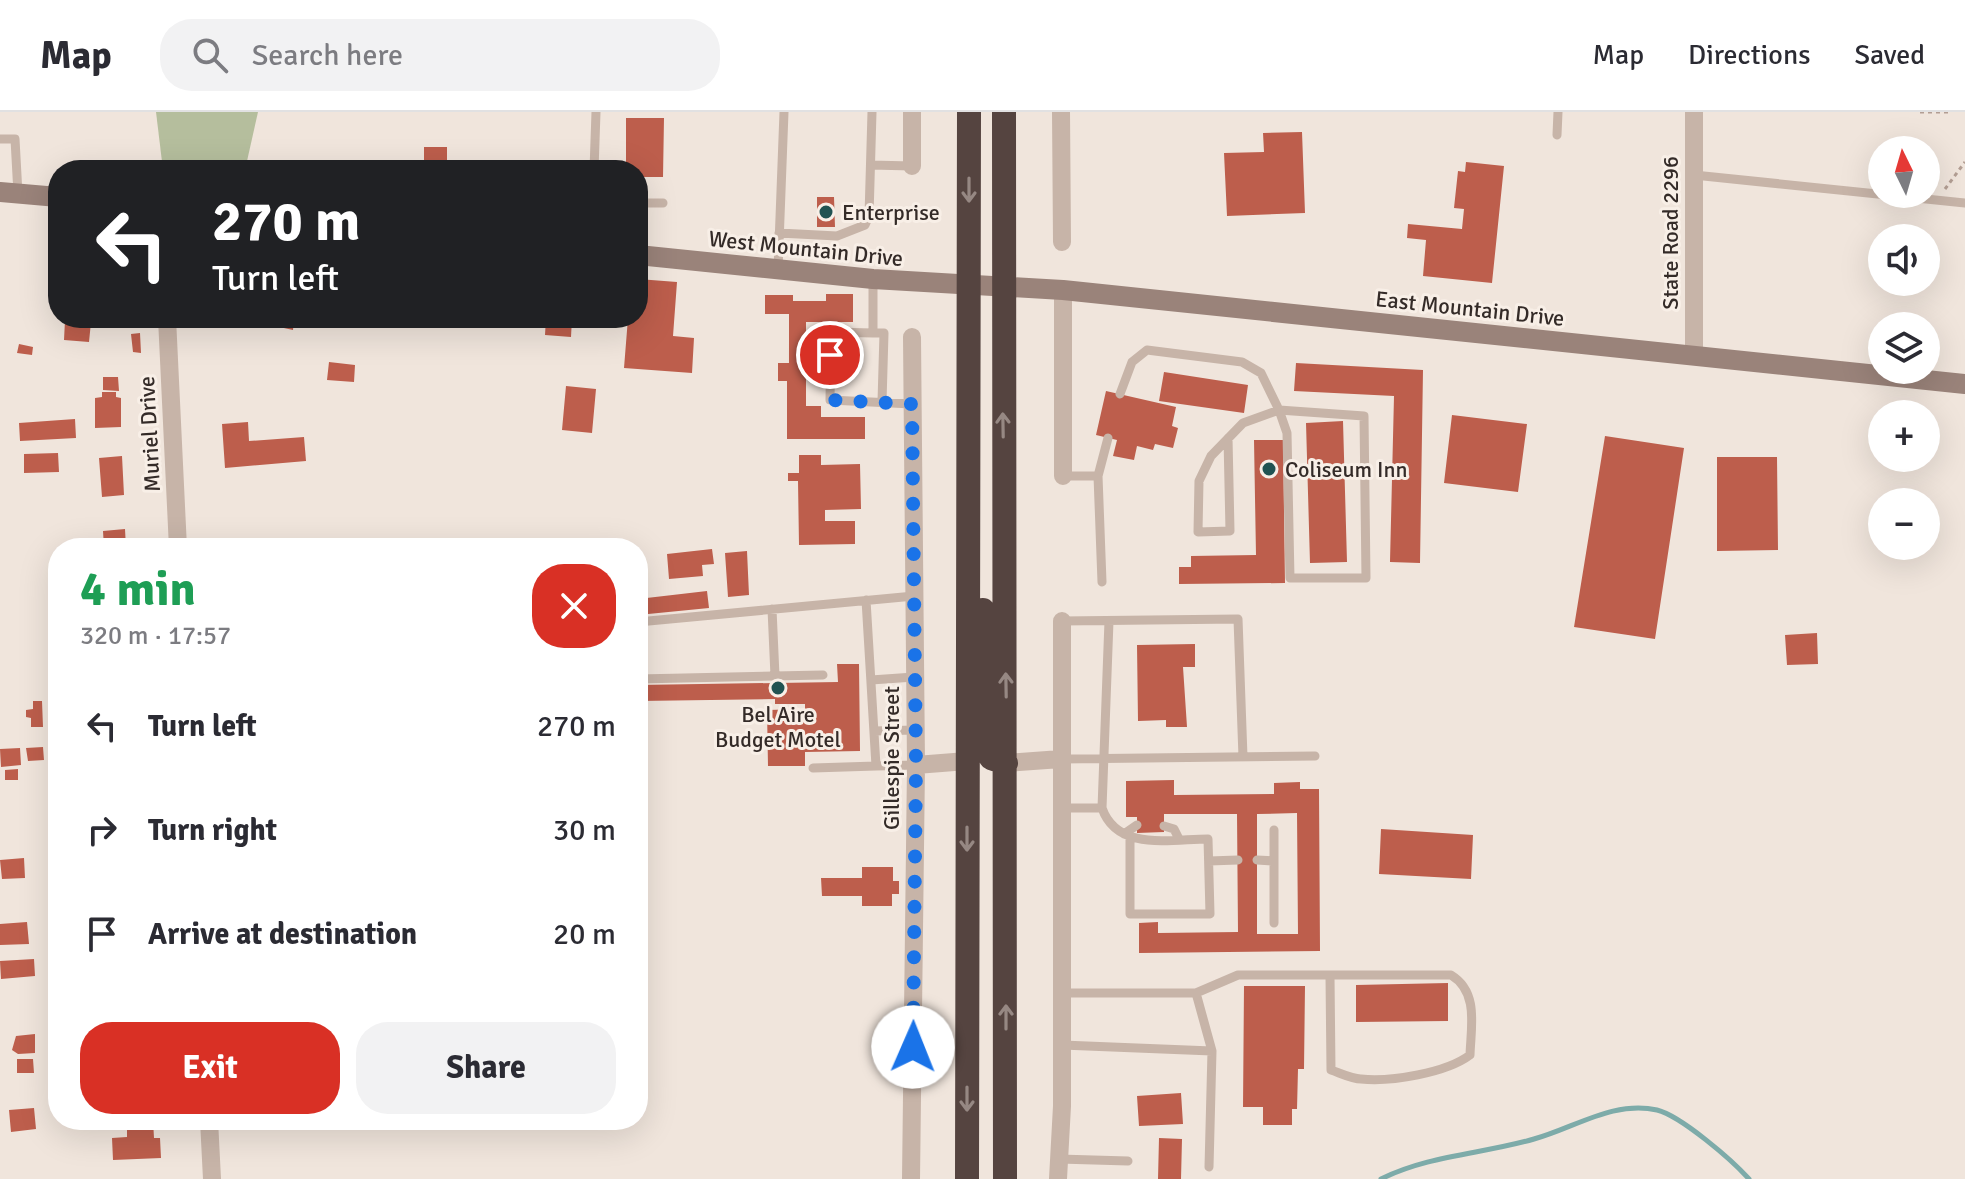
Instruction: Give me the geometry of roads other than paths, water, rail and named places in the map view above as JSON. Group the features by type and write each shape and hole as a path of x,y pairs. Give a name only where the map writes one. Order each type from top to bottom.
{"highway":[{"path":"967,1179 969,112"},
{"path":"1004,112 1005,1179"},
{"path":"969,471 982,573 987,751 991,758 1006,763"}],"street":[{"path":"912,112 912,166"},
{"path":"1061,112 1062,242"},
{"name":"State Road 2296","path":"1694,112 1694,355"},
{"path":"9,193 48,196"},
{"name":"West Mountain Drive","path":"648,256 970,286"},
{"name":"East Mountain Drive","path":"970,286 1063,290 1965,384"},
{"path":"1063,290 1063,476"},
{"name":"Muriel Drive","path":"167,328 178,538"},
{"name":"Gillespie Street","path":"911,1179 916,765 912,337"},
{"path":"1058,1179 1062,1045 1062,621"},
{"path":"1006,763 1061,759"},
{"path":"916,765 967,761"},
{"path":"210,1130 212,1179"}],"lane":[{"path":"594,160 596,112"},
{"path":"778,270 784,112"},
{"path":"779,233 837,236 865,225 869,216 872,112"},
{"path":"1557,135 1558,112"},
{"path":"0,139 15,139 9,193"},
{"path":"871,165 912,166"},
{"path":"1694,175 1965,203"},
{"path":"648,203 663,203"},
{"path":"873,279 873,333"},
{"path":"882,402 884,333 831,332 830,400 912,404"},
{"path":"1120,394 1132,362 1147,350 1242,362 1261,373 1279,410 1287,433 1290,578 1366,578 1364,416 1279,410 1243,423 1228,438 1211,456 1199,481 1198,532 1230,531 1228,438"},
{"path":"1102,582 1098,476 1108,438"},
{"path":"1063,476 1098,476"},
{"path":"648,621 914,596"},
{"path":"866,600 876,766"},
{"path":"772,609 775,676"},
{"path":"1062,621 1238,619 1243,757"},
{"path":"1109,621 1107,759 1102,808 1111,824 1127,837 1208,839 1210,914 1130,914 1127,837 1137,825"},
{"path":"648,679 823,675"},
{"path":"871,680 914,677"},
{"path":"874,731 915,730"},
{"path":"1061,759 1315,756"},
{"path":"813,768 916,765"},
{"path":"1061,808 1102,808"},
{"path":"1164,826 1174,829 1179,839"},
{"path":"1274,830 1274,923"},
{"path":"1209,861 1238,860"},
{"path":"1257,860 1274,861"},
{"path":"1062,993 1196,993 1238,975 1451,975 1468,991 1472,1011 1470,1055 1438,1071 1361,1080 1331,1070 1330,976"},
{"path":"1196,993 1212,1051 1209,1167"},
{"path":"1062,1045 1212,1051"},
{"path":"1059,1159 1128,1161"}],"waterway":[{"path":"1381,1179 1437,1160 1534,1139 1610,1112 1641,1108 1667,1114 1692,1129 1749,1179"}],"place":[{"name":"Enterprise","path":"826,212"},
{"name":"Coliseum Inn","path":"1269,469"},
{"name":"Bel Aire Budget Motel","path":"778,688"}]}
